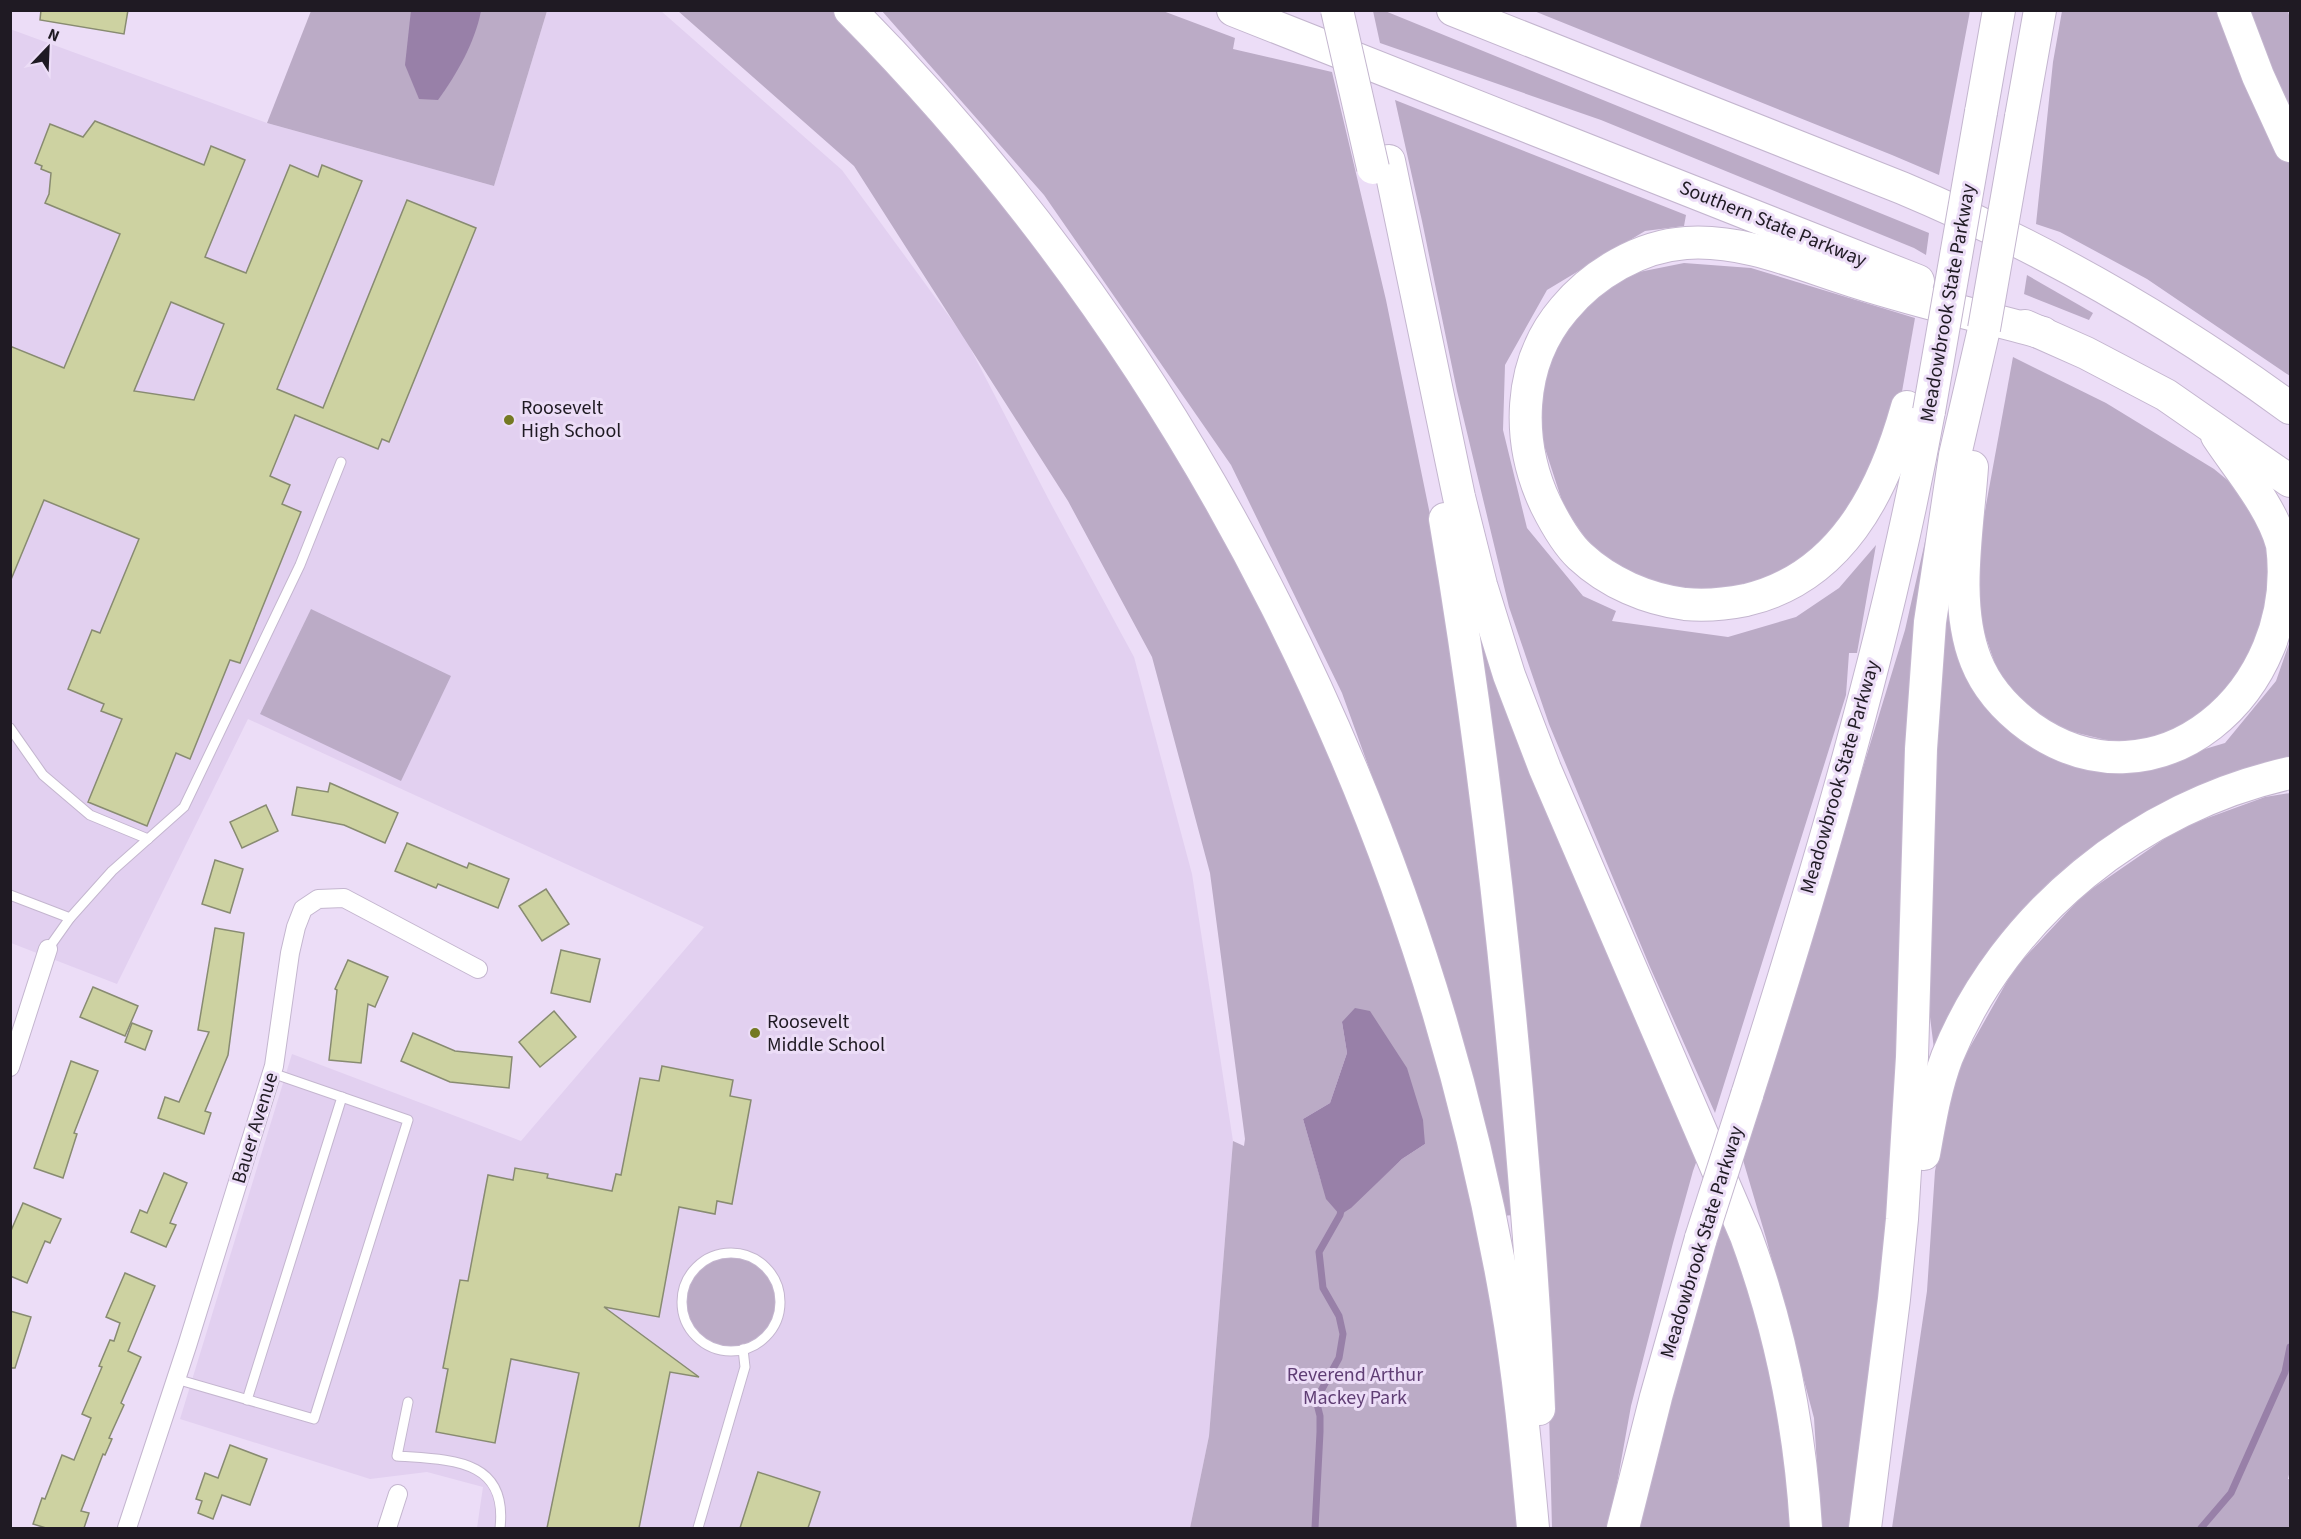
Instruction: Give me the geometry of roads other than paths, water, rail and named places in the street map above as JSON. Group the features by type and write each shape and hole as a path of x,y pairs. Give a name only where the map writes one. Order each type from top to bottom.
{"highway":[{"path":"850,10 976,149 1093,300 1192,452 1248,550 1303,660 1353,772 1391,870 1427,975 1462,1099 1479,1167 1506,1301 1518,1384 1533,1528"},
{"name":"Southern State Parkway","path":"1233,10 1853,255 2043,333 2166,395 2290,481"},
{"path":"1337,10 1381,165 1459,497 1494,632 1537,750 1746,1236 1760,1274 1778,1337 1793,1408 1806,1528"},
{"path":"1355,10 1445,520 1482,762 1524,1171 1538,1362 1544,1528"},
{"path":"1453,10 1902,188 1976,220 2115,294 2217,357 2290,408"},
{"name":"Meadowbrook State Parkway","path":"1623,1528 1656,1397 1701,1238 1777,999 1859,717 1904,533 1918,409 1952,284 1998,10"},
{"name":"Meadowbrook State Parkway","path":"1865,1528 1894,1299 1912,1056 1923,707 1937,574 1955,455 1984,329 2040,10"},
{"path":"2233,10 2258,76 2290,146"},
{"path":"1918,409 1868,505 1854,527 1826,558 1777,591 1734,603 1715,605 1674,602 1629,589 1579,555 1554,521 1535,481 1525,432 1525,409 1533,366 1539,348 1555,320 1573,299 1606,272 1625,261 1664,247 1703,243 1750,250 1802,263 1853,282 2043,333"},
{"path":"1984,329 1966,553 1964,602 1967,626 1976,661 1991,689 2017,717 2053,740 2091,753 2114,756 2138,755 2180,747 2219,726 2234,713 2249,697 2272,661 2280,642 2288,604 2288,582 2281,543 2263,505 2208,423"},
{"path":"1894,1299 1936,1089 1960,1028 1992,973 2035,919 2070,886 2146,830 2210,798 2242,786 2290,773"}],"street":[{"name":"Bauer Avenue","path":"127,1528 272,1073 296,927 303,909 318,899 344,898 478,969"},
{"path":"10,1067 48,949"},
{"path":"387,1528 398,1494"}],"lane":[{"path":"48,949 70,918 112,871 184,807 300,565 341,462"},
{"path":"10,728 43,775 90,815 148,838"},
{"path":"10,895 70,918"},
{"path":"176,1379 314,1419 408,1120 272,1073"},
{"path":"247,1400 342,1097"},
{"path":"738,1253 754,1258 767,1268 776,1281 780,1297 779,1314 772,1329 762,1340 743,1349 715,1348 701,1340 690,1328 684,1314 682,1298 686,1282 695,1269 707,1259 722,1254 738,1253"},
{"path":"698,1528 745,1367 743,1349"},
{"path":"408,1402 397,1456 440,1459 471,1467 485,1474 495,1487 502,1508 500,1528"}],"waterway":[{"path":"1315,1528 1320,1432 1320,1416 1316,1400 1339,1358 1343,1334 1339,1316 1323,1288 1319,1252 1340,1215 1342,1206"},
{"path":"2201,1528 2231,1493 2285,1372 2290,1347"}],"place":[{"name":"Roosevelt High School","path":"509,420"},
{"name":"Roosevelt Middle School","path":"755,1033"}],"park label":[{"name":"Reverend Arthur Mackey Park","path":"1355,1386"}]}
